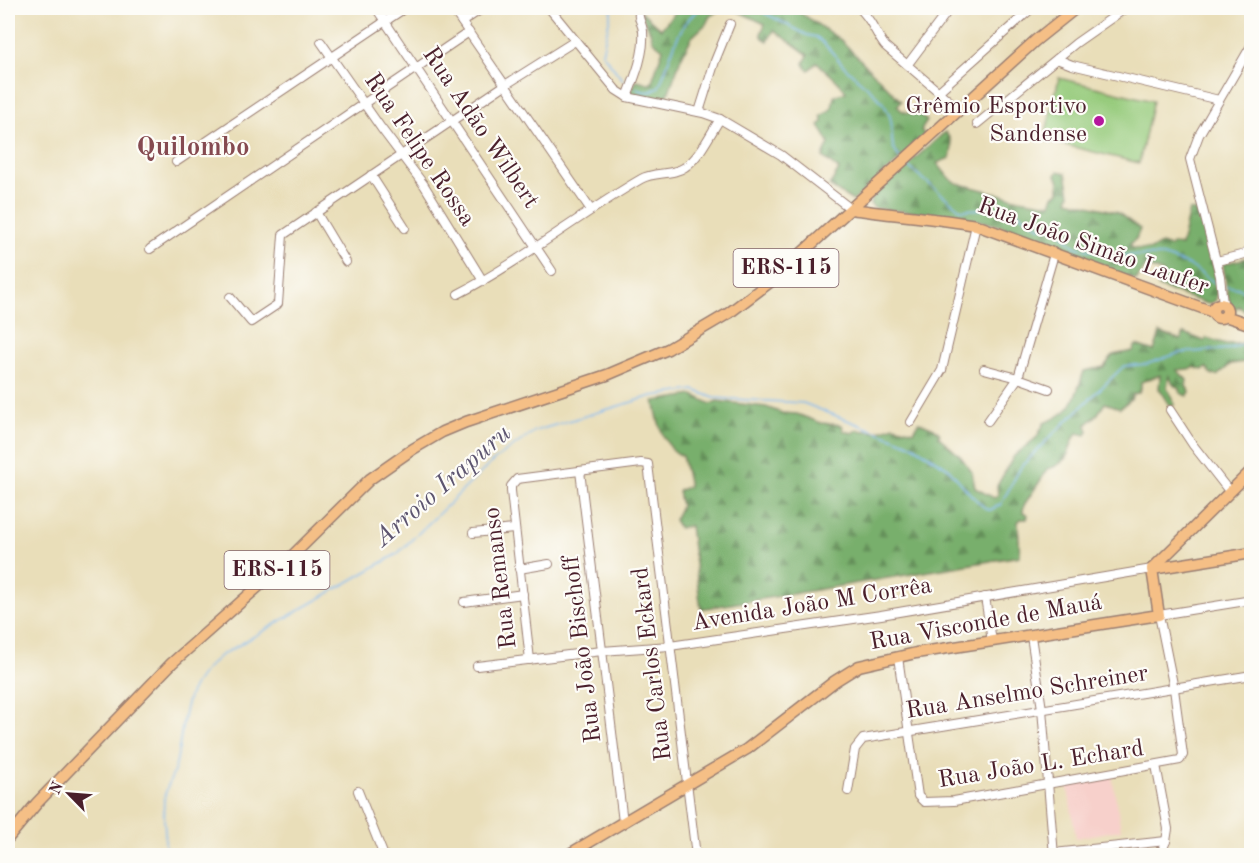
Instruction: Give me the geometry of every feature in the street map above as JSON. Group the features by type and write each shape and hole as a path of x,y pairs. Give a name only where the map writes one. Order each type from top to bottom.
{"main road":[{"name":"ERS-115","path":"8,838 37,803 172,663 286,562 370,479 413,450 458,425 627,368 698,333 729,313 770,282 1036,40 1076,8"},
{"name":"Rua João Simão Laufer","path":"851,209 976,225 1213,312 1215,307 1224,307 1247,323"},
{"path":"1152,569 1251,470"},
{"path":"1152,569 1251,553"},
{"path":"1152,569 1160,615"},
{"name":"Rua Visconde de Mauá","path":"566,855 579,852 623,822 747,749 847,673 868,663 1160,615"}],"street":[{"name":"Rua Adão Wilbert","path":"376,8 552,271"},
{"path":"176,162 405,8"},
{"path":"452,8 591,210"},
{"path":"462,22 483,8"},
{"path":"549,8 616,90 630,89 720,119 782,155 851,209"},
{"path":"630,89 642,44 643,31 638,13 640,8"},
{"path":"859,8 869,11 877,36 885,46 960,110"},
{"path":"908,64 950,8"},
{"path":"939,91 1032,8"},
{"path":"977,124 1057,59 1126,8"},
{"path":"699,112 715,61 730,24"},
{"path":"150,249 469,32"},
{"path":"231,297 251,322 278,304 283,235 505,85 575,41"},
{"name":"Rua Felipe Rossa","path":"321,42 424,185 483,281"},
{"path":"1224,307 1217,261 1190,159 1199,135 1251,44"},
{"path":"1057,59 1072,65 1219,100"},
{"path":"458,294 483,281 646,176 684,168 720,119"},
{"path":"371,175 405,228"},
{"path":"316,212 346,262"},
{"path":"911,422 942,370 976,225"},
{"path":"1217,261 1245,254 1251,246"},
{"path":"988,421 1018,378 1054,254"},
{"path":"984,369 1048,389"},
{"path":"1170,410 1193,445 1230,491"},
{"name":"Rua Carlos Eckard","path":"580,471 645,462 649,467 696,855"},
{"name":"Rua Remanso","path":"530,660 511,486 517,479 580,471"},
{"name":"Rua João Bischoff","path":"580,471 623,822"},
{"path":"473,533 514,529"},
{"path":"519,569 549,564"},
{"name":"Avenida João M Corrêa","path":"477,666 602,651 670,646 881,615 1152,569"},
{"path":"464,602 523,594"},
{"path":"986,597 992,641"},
{"name":"Rua Visconde de Mauá","path":"1160,615 1251,600"},
{"path":"1160,615 1174,689"},
{"path":"1030,636 1042,709 1054,854 1166,841"},
{"path":"898,657 910,732"},
{"name":"Rua Anselmo Schreiner","path":"848,790 855,749 859,741 869,738 1251,675"},
{"name":"Rua João L. Echard","path":"910,732 920,799 924,802 942,802 1180,760 1183,755 1174,689"},
{"path":"1156,765 1168,829 1160,855"},
{"path":"358,790 384,855"}],"shaded area":[{"path":"1112,775 1121,830 1076,838 1067,783"}],"green space":[{"path":"679,8 793,8 841,40 901,101 897,106 902,111 919,113 927,121 921,130 926,137 853,201 829,186 839,170 823,157 829,143 819,125 823,122 821,117 832,108 834,96 846,92 817,62 809,70 806,68 804,63 808,55 774,30 768,41 763,38 761,34 765,24 735,10 722,9 710,16 706,24 692,37 681,58 666,100 629,94 637,80 651,84 663,49 652,40 651,32 641,11 661,29"},
{"name":"Grêmio Esportivo Sandense","path":"1059,78 1153,101 1139,163 1044,140"},
{"path":"945,132 950,138 952,151 950,158 937,163 956,183 1019,199 1051,204 1054,195 1059,192 1056,175 1058,171 1066,173 1070,194 1068,200 1117,212 1140,229 1136,239 1131,243 1133,248 1151,250 1161,244 1170,247 1172,244 1181,246 1189,210 1200,212 1215,272 1217,294 1215,301 1208,304 1158,287 1163,273 1146,266 1136,280 1005,232 1007,228 991,223 875,208 870,204 874,195"},
{"path":"1251,257 1251,317 1247,316 1248,312 1238,306 1234,311 1230,308 1223,264"},
{"path":"1160,333 1181,340 1184,333 1204,341 1207,338 1226,344 1241,344 1251,335 1251,361 1231,364 1217,376 1211,374 1207,368 1202,370 1194,367 1177,370 1187,380 1186,386 1190,392 1187,396 1180,393 1180,389 1173,384 1169,376 1167,387 1175,405 1169,405 1159,389 1160,375 1141,382 1141,389 1138,393 1133,394 1131,399 1120,408 1105,403 1086,425 1088,431 1086,435 1077,433 1068,454 1062,462 1048,469 1024,505 1023,512 1028,515 1027,519 1021,519 1018,522 1020,556 701,609 690,526 679,528 674,520 681,506 678,491 689,486 682,456 675,452 665,440 654,401 693,395 711,404 717,401 766,407 782,413 797,414 821,423 842,425 844,431 852,433 857,430 876,432 894,426 914,431 919,422 934,428 940,434 938,436 961,457 972,472 975,488 994,498 998,496 997,486 1014,456 1037,437 1044,423 1068,409 1078,390 1084,371 1104,367 1113,355 1133,351 1136,345 1154,351"}],"waterway":[{"path":"612,8 602,53 622,79 629,84"},
{"path":"636,88 647,92 658,88 679,34 692,15 701,8"},
{"path":"755,8 807,35 820,39 842,64 881,100 891,120 893,147 900,158"},
{"path":"905,164 961,210 1004,208 1017,212 1040,227 1057,229 1075,247 1112,255 1163,256 1189,265 1218,285"},
{"path":"1226,286 1252,294"},
{"name":"Arroio Irapuru","path":"164,856 165,796 175,768 186,705 197,680 207,668 220,656 397,554 493,461 535,431 652,396 694,390 714,398 803,403 914,446 948,468 972,496 990,510 1001,504 1021,467 1124,366 1147,364 1179,353 1230,349 1252,341"}],"place":[{"name":"Grêmio Esportivo Sandense","path":"1099,121"}],"district":[{"name":"Quilombo","path":"193,147"}]}
